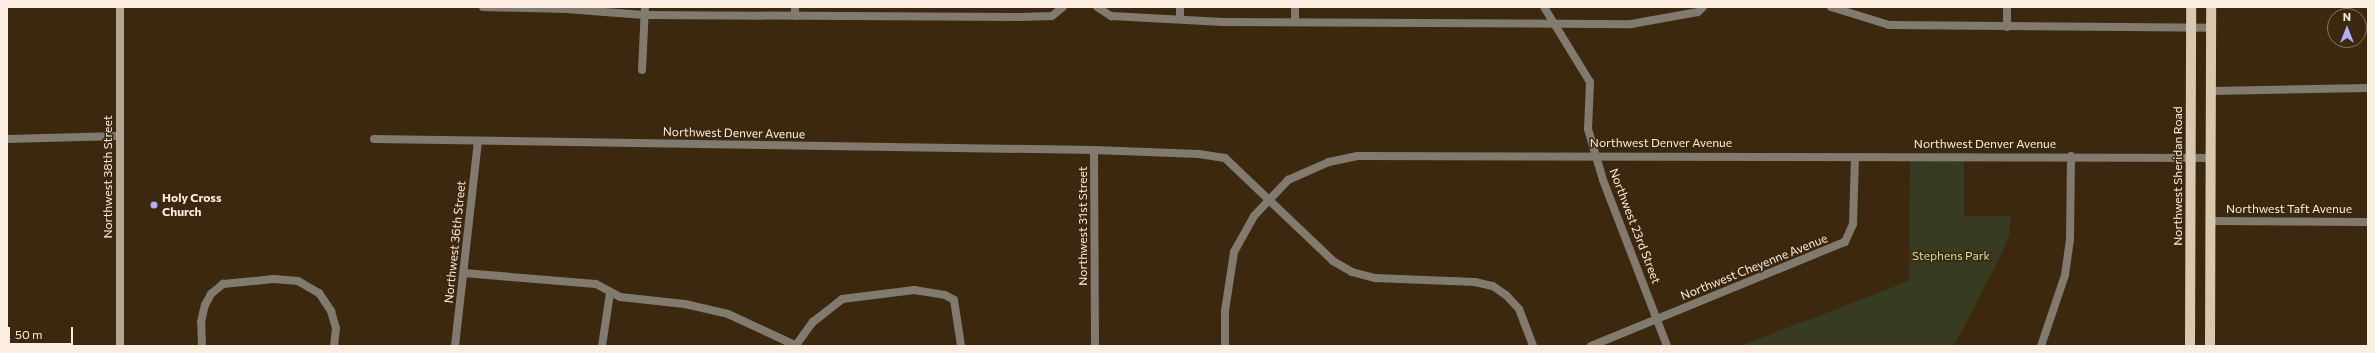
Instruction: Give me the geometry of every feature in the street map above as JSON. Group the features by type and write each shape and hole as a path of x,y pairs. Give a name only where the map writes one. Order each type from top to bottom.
{"main road":[{"name":"Northwest 38th Street","path":"120,7 120,346"},
{"name":"Northwest Sheridan Road","path":"2190,346 2191,7"},
{"path":"2210,346 2211,7"}],"street":[{"path":"483,7 795,16 1022,17 1052,16 1063,7"},
{"path":"795,7 795,16"},
{"path":"1097,7 1111,16 1180,19 1295,22 1553,24 1631,24 1698,12 1704,7"},
{"path":"1180,7 1180,19"},
{"path":"1294,7 1295,22"},
{"name":"Northwest 23rd Street","path":"1544,7 1553,24 1590,82 1588,129 1596,155 1667,346"},
{"path":"1831,7 1889,26 2211,28"},
{"path":"2007,7 2007,27"},
{"path":"642,70 645,11"},
{"path":"2211,91 2368,88"},
{"path":"7,139 120,136"},
{"name":"Northwest Denver Avenue","path":"374,139 1094,150"},
{"name":"Northwest 36th Street","path":"455,346 478,141"},
{"name":"Northwest 31st Street","path":"1095,346 1094,150 1199,154 1225,158 1269,197"},
{"name":"Northwest Denver Avenue","path":"1225,346 1225,311 1234,252 1254,216 1269,197 1288,180 1329,162 1357,156 2071,156 2211,158"},
{"path":"2041,346 2064,275 2070,240 2071,156"},
{"name":"Northwest Cheyenne Avenue","path":"1591,346 1845,242 1853,224 1855,157"},
{"path":"1269,197 1333,261 1352,272 1375,278 1475,282 1492,286 1506,295 1519,309 1533,346"},
{"name":"Northwest Taft Avenue","path":"2211,221 2368,222"},
{"path":"464,273 596,284 610,293 728,314 797,346 813,322 842,299 914,290 945,295 954,300 961,346"},
{"path":"202,346 201,322 205,305 211,294 223,284 274,279 298,281 319,293 331,311 336,328 334,346"},
{"path":"602,346 610,293"}],"green space":[{"name":"Stephens Park","path":"1964,159 1964,216 2011,216 2009,235 2000,257 1954,346 1740,346 1909,281 1910,160"}],"place":[{"name":"Holy Cross Church","path":"154,205"}]}
